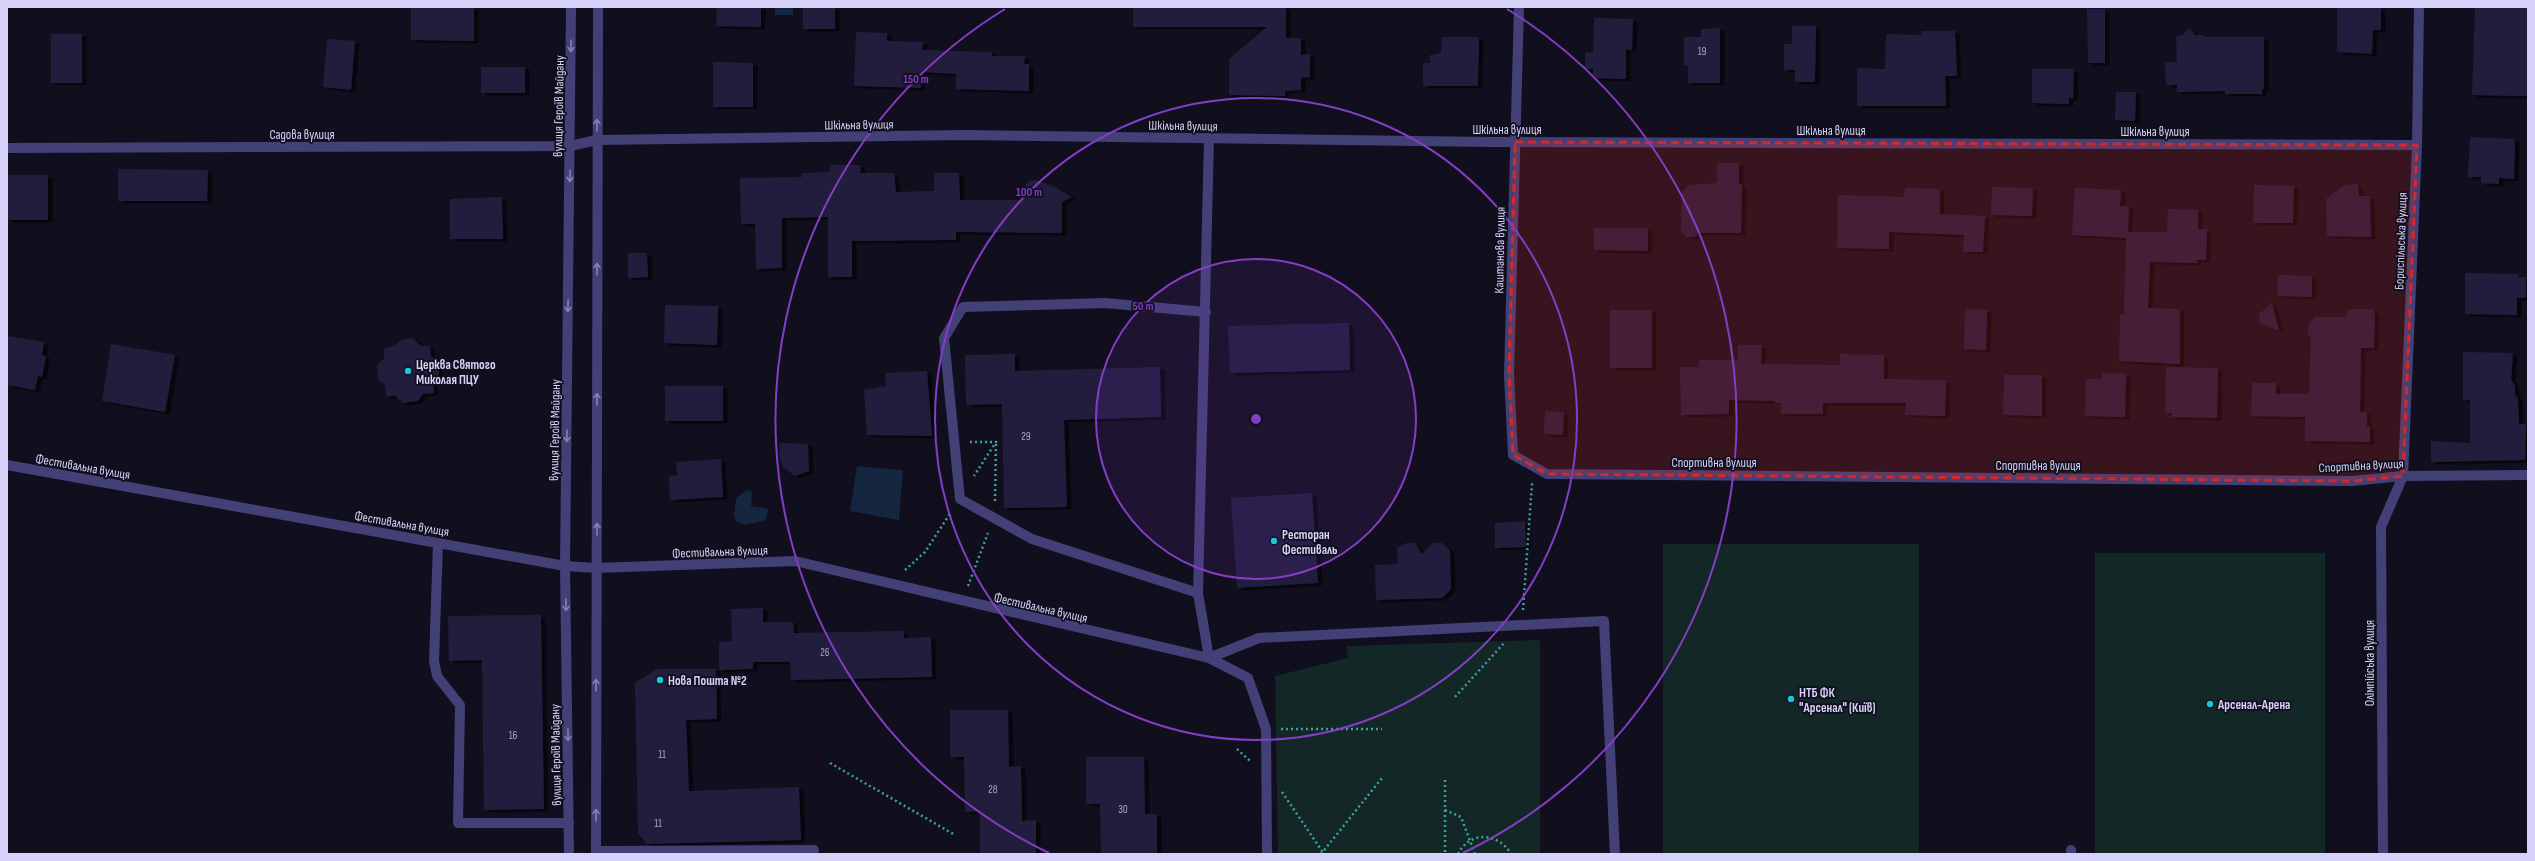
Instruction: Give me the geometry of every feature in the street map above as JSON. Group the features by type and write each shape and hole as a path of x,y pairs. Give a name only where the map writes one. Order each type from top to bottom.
{"street":[{"name":"вулиця Героїв Майдану","path":"569,854 565,566 572,7"},
{"path":"598,7 596,853 814,850"},
{"name":"Каштанова вулиця","path":"1519,7 1509,375 1513,454 1547,474"},
{"name":"Бориспільська вулиця","path":"2403,476 2417,145 2420,7"},
{"name":"Шкільна вулиця","path":"597,140 965,135 1515,142 2417,145"},
{"path":"1209,138 1206,312 1198,592 1209,658 1259,638 1604,621 1615,854"},
{"name":"Садова вулиця","path":"7,148 570,146 597,140"},
{"path":"1198,592 1032,539 960,499 944,338 964,307 1105,303 1206,312"},
{"name":"Фестивальна вулиця","path":"7,465 565,566 596,568 795,561 1209,658 1248,678 1266,729 1267,854"},
{"name":"Спортивна вулиця","path":"1547,474 2352,481 2403,476 2528,475"},
{"name":"Олімпійська вулиця","path":"2383,854 2381,527 2403,476"},
{"path":"438,543 434,661 437,676 460,705 458,823 569,823"}],"path":[{"path":"1455,697 1522,624 1533,466"},
{"path":"1266,729 1382,728"},
{"path":"830,763 955,835"},
{"path":"1321,854 1382,778"},
{"path":"1445,780 1445,854"},
{"path":"1445,810 1462,817 1469,841 1475,854"},
{"path":"1458,854 1469,841 1481,836 1500,840 1511,854"},
{"path":"1324,851 1328,854"}],"highlighted area":[{"path":"1515,142 2417,145 2403,476 2352,481 1547,474 1513,455 1509,375"}],"green space":[{"name":"НТБ ФК \"Арсенал\" (Київ)","path":"1663,544 1919,544 1919,854 1663,854"},
{"name":"Арсенал-Арена","path":"2095,553 2325,553 2325,854 2095,854"},
{"path":"1540,640 1540,854 1278,854 1275,676 1348,658 1346,646"}],"water":[{"path":"775,7 793,7 793,15 775,15"},
{"path":"857,466 903,470 899,520 850,511"},
{"path":"747,490 752,492 751,506 768,509 766,520 746,525 736,521 734,515 736,498"}],"building":[{"path":"411,7 474,7 474,41 411,40"},
{"path":"717,7 761,7 761,27 716,26"},
{"path":"803,7 835,7 835,29 803,29"},
{"path":"1133,7 1286,7 1286,38 1301,38 1301,55 1310,54 1310,77 1301,78 1301,90 1285,91 1285,96 1229,95 1229,59 1267,27 1133,27"},
{"path":"2337,7 2381,7 2381,30 2373,30 2372,54 2337,52"},
{"path":"2475,7 2528,7 2527,96 2472,95"},
{"path":"2087,9 2105,9 2105,63 2088,63"},
{"path":"1594,18 1633,19 1632,50 1626,50 1626,79 1593,78 1593,69 1585,69 1585,52 1593,53"},
{"path":"1792,26 1816,26 1815,82 1795,82 1795,70 1784,70 1784,44 1792,44"},
{"path":"1720,28 1720,83 1688,83 1688,65 1684,65 1684,37 1701,37 1701,29"},
{"path":"2190,28 2195,35 2203,35 2203,37 2264,37 2264,89 2262,89 2262,94 2225,94 2225,91 2177,92 2177,85 2166,85 2165,62 2177,62 2176,36 2182,35"},
{"path":"1922,31 1955,31 1957,76 1945,76 1946,106 1857,106 1857,68 1885,69 1886,34 1922,35"},
{"path":"856,32 887,33 887,41 923,42 922,50 992,52 992,56 1025,56 1024,64 1029,64 1029,91 956,89 956,74 922,72 921,88 854,86"},
{"path":"51,34 82,34 82,83 51,83"},
{"path":"1442,37 1479,37 1478,86 1423,86 1423,63 1430,63 1430,55 1441,53"},
{"path":"327,39 355,41 351,90 323,87"},
{"path":"713,62 753,63 753,107 713,107"},
{"path":"481,67 525,67 525,93 481,93"},
{"path":"2032,69 2074,69 2073,98 2069,98 2069,104 2032,103"},
{"path":"2116,92 2136,92 2135,121 2115,120"},
{"path":"2470,137 2515,139 2514,179 2499,178 2499,184 2481,183 2481,177 2468,177"},
{"path":"1717,163 1739,163 1739,184 1742,184 1741,233 1698,233 1695,237 1686,237 1681,231 1682,192 1689,185 1717,183"},
{"path":"830,165 860,165 861,173 894,173 896,192 933,191 934,173 959,173 960,200 1022,200 1025,185 1029,181 1036,180 1053,186 1072,197 1062,202 1062,233 956,232 956,240 852,241 852,277 828,277 828,217 782,218 782,268 756,269 755,224 741,224 740,178 802,177 802,173 830,172"},
{"path":"118,169 208,170 207,201 118,201"},
{"path":"7,175 48,175 48,220 7,220"},
{"path":"2358,184 2359,196 2370,196 2371,237 2327,236 2326,199 2345,185"},
{"path":"2254,185 2294,186 2293,223 2253,223"},
{"path":"1992,187 2033,188 2032,216 1991,215"},
{"path":"1905,188 1940,189 1940,214 1985,216 1983,252 1963,252 1964,235 1889,232 1889,249 1837,248 1838,195 1904,197"},
{"path":"2075,188 2121,190 2120,206 2129,206 2128,232 2167,232 2168,209 2198,210 2198,229 2207,229 2206,260 2197,260 2197,263 2150,262 2148,308 2180,309 2180,364 2119,361 2120,315 2124,315 2126,238 2072,235"},
{"path":"502,197 503,239 450,239 450,199"},
{"path":"1594,228 1648,228 1648,251 1594,250"},
{"path":"628,253 647,253 648,277 628,278"},
{"path":"2465,273 2518,274 2518,277 2526,277 2526,298 2517,298 2517,315 2465,314"},
{"path":"2278,275 2312,276 2312,297 2277,296"},
{"path":"2272,303 2279,331 2260,323 2259,314"},
{"path":"665,305 718,306 717,345 664,343"},
{"path":"1965,309 1987,310 1986,350 1964,349"},
{"path":"2349,309 2373,309 2373,313 2375,313 2374,348 2361,348 2360,412 2367,412 2367,426 2370,426 2370,442 2305,441 2305,417 2251,416 2252,383 2276,383 2276,394 2309,394 2311,338 2307,333 2308,325 2315,317 2345,317"},
{"path":"1610,310 1652,310 1652,368 1610,368"},
{"path":"1349,323 1350,370 1230,373 1228,326"},
{"path":"7,336 44,342 42,355 46,356 42,377 38,376 35,390 7,385"},
{"name":"Церква Святого Миколая ПЦУ","path":"413,338 421,346 430,346 431,356 438,361 439,376 433,382 434,393 423,394 418,401 403,403 395,396 386,396 385,385 378,379 377,366 384,358 384,348 394,346 401,340"},
{"path":"111,344 175,355 165,412 102,401"},
{"path":"1738,345 1762,345 1761,364 1840,365 1840,354 1884,355 1884,379 1946,380 1945,416 1905,415 1906,403 1823,403 1823,414 1781,414 1781,403 1775,403 1775,401 1729,400 1729,414 1681,415 1680,367 1699,367 1699,360 1738,360"},
{"path":"2463,352 2513,353 2511,380 2515,386 2515,395 2518,398 2519,424 2526,424 2525,460 2431,462 2431,441 2470,443 2470,400 2463,400"},
{"path":"1015,354 1015,371 1160,367 1161,417 1064,420 1067,507 1004,508 1002,404 966,405 965,355"},
{"path":"2166,367 2218,368 2217,418 2171,417 2172,413 2165,413"},
{"path":"927,371 932,436 867,435 864,390 886,386 885,373"},
{"path":"2102,373 2126,374 2125,417 2085,416 2086,379 2102,379"},
{"path":"2004,375 2042,375 2042,416 2003,415"},
{"path":"665,386 723,386 723,421 665,421"},
{"path":"1545,411 1564,412 1563,435 1544,434"},
{"path":"780,443 808,444 809,471 795,476 784,468 779,456"},
{"path":"721,459 723,497 670,500 669,476 677,475 676,462"},
{"name":"Ресторан Фестиваль","path":"1312,493 1318,583 1237,588 1231,498"},
{"path":"1525,521 1526,547 1495,548 1495,523"},
{"path":"1407,543 1415,543 1422,554 1433,543 1442,543 1450,550 1451,589 1442,598 1376,600 1375,565 1398,564 1397,548"},
{"path":"763,608 763,622 793,622 794,633 904,631 904,638 931,637 932,677 791,680 790,662 753,662 753,669 719,670 719,642 732,641 731,609"},
{"path":"541,615 544,809 484,810 482,660 449,661 448,616"},
{"path":"657,669 716,669 717,719 686,720 689,791 799,787 801,840 647,844 638,833 635,683"},
{"path":"950,710 1008,710 1009,767 1021,766 1022,821 1036,820 1036,854 980,854 980,811 965,812 964,757 950,757"},
{"path":"1086,757 1144,757 1145,814 1157,814 1157,854 1101,854 1100,804 1086,804"}],"place":[{"name":"Церква Святого Миколая ПЦУ","path":"408,371"},
{"name":"Ресторан Фестиваль","path":"1274,541"},
{"name":"Нова Пошта №2","path":"660,680"},
{"name":"НТБ ФК \"Арсенал\" (Київ)","path":"1791,699"},
{"name":"Арсенал-Арена","path":"2210,704"}]}
